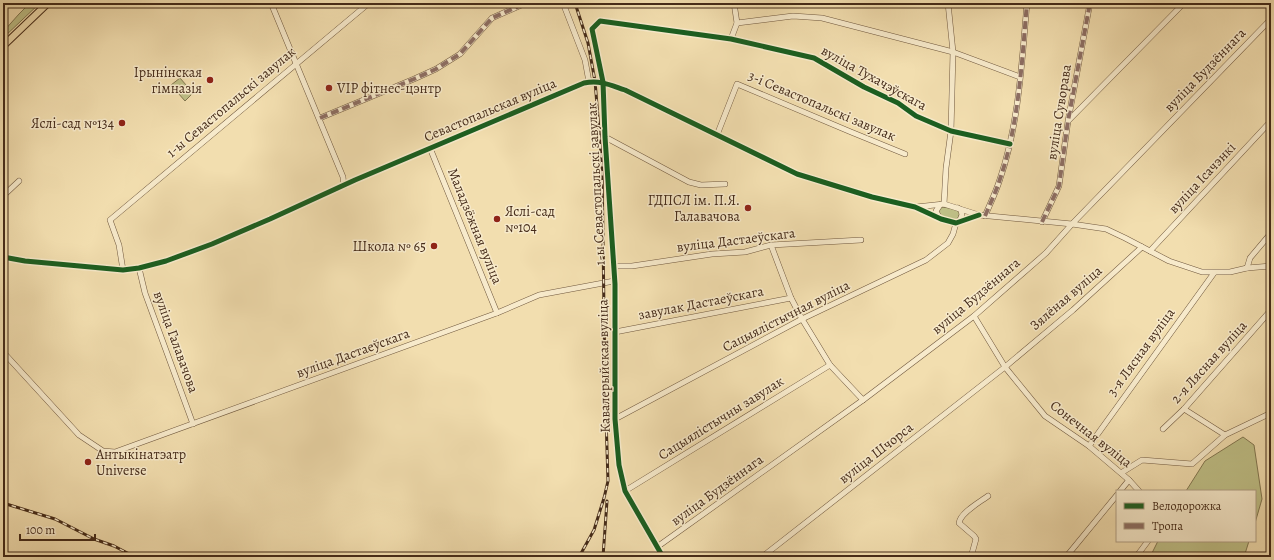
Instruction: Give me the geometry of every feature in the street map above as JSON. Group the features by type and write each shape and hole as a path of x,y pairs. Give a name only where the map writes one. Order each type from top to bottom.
{"main road":[{"path":"3,46 48,3"}],"street":[{"path":"271,3 320,118 343,177 344,186"},
{"name":"1-ы Севастопальскі завулак","path":"123,270 119,245 110,220 296,62 369,3"},
{"path":"320,118 414,79 436,68 460,54 492,18 526,3"},
{"name":"1-ы Севастопальскі завулак","path":"563,3 586,60 590,82"},
{"path":"731,39 737,23 734,3"},
{"path":"940,219 936,211 942,205 950,131 953,52 948,3"},
{"path":"982,216 1000,180 1010,144 1020,77 1027,3"},
{"name":"вуліца Суворава","path":"1042,222 1059,186 1068,121 1090,3"},
{"path":"1068,121 1184,3"},
{"path":"737,23 792,16 822,18 953,52 1020,77"},
{"name":"вуліца Будзённага","path":"657,547 863,400 974,316 1046,253 1072,224 1271,19"},
{"name":"вуліца Тухачэўскага","path":"603,82 592,29 600,21 731,39 814,58 864,87 898,103 916,116 950,131 1010,144"},
{"name":"Севастопальская вуліца","path":"3,257 25,262 123,270 139,268 166,261 212,244 430,148 590,82 603,82 625,90 797,174 872,197 915,207 940,219 956,223 982,216"},
{"name":"1-ы Севастопальскі завулак","path":"603,82 604,137 614,282"},
{"name":"3-і Севастопальскі завулак","path":"717,135 737,84 905,154"},
{"name":"вуліца Ісачэнкі","path":"1150,251 1271,121"},
{"path":"604,137 689,182 701,185 724,184"},
{"name":"Маладзёжная вуліца","path":"430,148 497,313"},
{"path":"3,196 19,181"},
{"name":"Севастопальская вуліца","path":"915,207 942,205 958,208 982,216 1072,224 1106,229 1169,261 1202,272 1230,272 1246,268 1271,266"},
{"name":"Сацыялістычная вуліца","path":"615,419 802,319 926,260 948,243 953,234 956,223 960,220 962,215 961,210 958,208"},
{"path":"1246,268 1250,258 1271,233"},
{"name":"вуліца Дастаеўскага","path":"614,266 632,266 712,254 745,252 771,245 861,240"},
{"path":"771,245 791,298 802,319 830,365 863,400"},
{"name":"Зялёная вуліца","path":"1005,367 1073,310 1142,247"},
{"name":"вуліца Галавачова","path":"139,268 145,293 193,424"},
{"name":"3-я Лясная вуліца","path":"1088,446 1214,273"},
{"name":"вуліца Дастаеўскага","path":"3,352 79,435 102,450 115,452 497,313 539,295 614,282"},
{"name":"Кавалерыйская вуліца","path":"614,282 615,419 619,465 625,491 663,557"},
{"name":"завулак Дастаеўскага","path":"615,332 791,298"},
{"name":"2-я Лясная вуліца","path":"1164,429 1271,310"},
{"name":"Сонечная вуліца","path":"974,316 1005,367 1045,416 1088,446 1129,480 1138,490"},
{"name":"Сацыялістычны завулак","path":"625,491 830,365"},
{"name":"вуліца Шчорса","path":"762,557 1005,367"},
{"path":"1184,408 1225,435"},
{"path":"1121,473 1142,460 1192,464 1225,435 1271,413"},
{"path":"1121,490 1129,480"},
{"path":"971,557 976,539 959,523 960,519 965,513 988,496"},
{"path":"1066,557 1116,496"},
{"path":"1136,557 1147,542"}],"green space":[{"path":"30,3 40,3 3,38 3,32"},
{"path":"180,78 193,93 185,101 171,85"},
{"path":"942,207 957,209 960,213 957,220 942,218 938,211"},
{"path":"1243,437 1254,445 1262,499 1256,520 1256,490 1187,490 1205,461"},
{"path":"1158,542 1249,542 1244,557 1156,557 1152,553"}],"railway":[{"path":"575,3 588,43 595,81 602,166 608,481 594,530 579,557"},
{"path":"603,557 607,501"},
{"path":"3,503 55,519 94,539 114,546 135,557"}],"marked path":[{"path":"320,118 436,69 460,54 492,18 526,3"},
{"path":"985,216 995,193 1012,136 1019,92 1027,3"},
{"path":"1042,222 1059,186 1068,121 1090,3"}],"cycle path":[{"path":"663,557 625,491 619,465 615,419 615,284 605,137 603,82 592,29 600,21 731,39 814,58 864,87 898,103 916,116 951,131 1010,144"},
{"path":"3,257 25,261 123,270 139,268 166,261 212,244 355,180 584,83 590,82 605,84 625,90 797,174 872,197 915,207 941,219 956,223 979,215"}],"place":[{"name":"Ірынінская гімназія","path":"210,80"},
{"name":"VIP фітнес-цэнтр","path":"329,88"},
{"name":"Яслі-сад №134","path":"122,123"},
{"name":"ГДПСЛ ім. П.Я. Галавачова","path":"748,208"},
{"name":"Яслі-сад №104","path":"497,219"},
{"name":"Школа № 65","path":"434,246"},
{"name":"Антыкінатэатр Universe","path":"88,462"}]}
